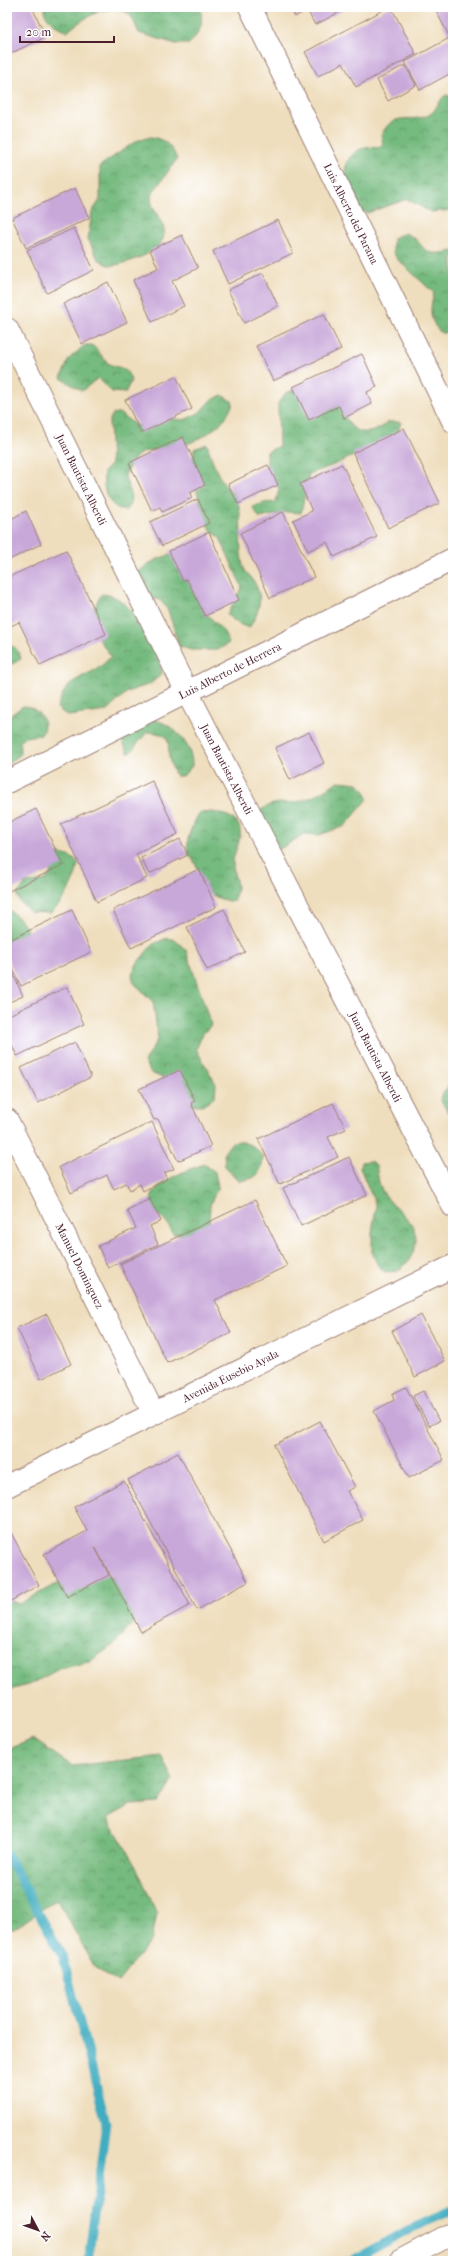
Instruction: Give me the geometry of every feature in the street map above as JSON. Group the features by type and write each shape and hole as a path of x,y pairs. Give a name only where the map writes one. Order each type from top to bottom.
{"street":[{"name":"Luis Alberto del Parana","path":"250,7 453,421"},
{"name":"Juan Bautista Alberdi","path":"7,329 187,692 453,1206"},
{"name":"Luis Alberto de Herrera","path":"7,782 453,559"},
{"name":"Manuel Dominguez","path":"7,1120 153,1412"},
{"name":"Avenida Eusebio Ayala","path":"7,1486 153,1412 453,1266"},
{"path":"400,2261 453,2233"}],"green space":[{"path":"45,7 200,7 202,18 199,31 189,44 176,44 139,33 129,14 121,10 113,9 105,10 88,17 67,32 55,25 45,15"},
{"path":"446,95 453,97 453,210 431,212 407,199 367,213 361,211 345,177 346,163 353,154 364,148 379,148 383,143 381,136 391,123 397,120 429,115 434,111"},
{"path":"151,137 164,141 173,150 177,159 151,195 153,208 163,226 164,235 161,242 155,249 147,254 137,259 110,266 98,259 88,239 92,212 100,200 100,166 136,141"},
{"path":"405,233 413,237 428,252 441,253 453,251 453,332 441,333 434,324 431,309 434,293 397,259 393,252 393,238"},
{"path":"85,345 92,345 107,362 124,369 129,375 131,381 125,393 112,392 98,378 82,391 61,378 69,359"},
{"path":"311,384 342,407 349,423 354,428 366,432 381,428 388,422 401,422 397,435 334,465 309,474 301,513 287,512 260,518 252,507 264,503 276,502 279,489 267,466 267,452 279,446 278,403 286,393"},
{"path":"222,395 233,402 225,418 218,426 201,438 192,442 174,447 150,450 139,455 129,466 125,476 131,498 129,507 125,511 113,505 109,501 104,484 104,471 111,464 109,421 113,414 119,413 137,426 160,418 184,420 199,413 209,402"},
{"path":"207,444 213,463 222,481 238,503 240,511 242,560 245,569 259,592 258,610 249,628 237,623 227,615 242,587 220,538 210,529 204,518 193,476 194,449"},
{"path":"170,555 181,562 205,612 224,632 229,643 218,650 191,650 179,646 168,610 160,600 148,597 136,575 151,562"},
{"path":"102,594 115,597 121,601 145,625 154,639 162,674 150,684 127,692 107,711 68,716 57,708 62,695 68,686 101,666 111,656 100,641 93,626 93,611"},
{"path":"7,645 13,646 17,649 21,659 7,667"},
{"path":"23,706 33,709 41,716 44,725 43,730 41,735 25,737 20,742 20,755 7,764 7,718"},
{"path":"151,719 159,721 174,730 189,750 192,766 183,776 176,776 169,760 168,740 164,735 147,732 129,754 122,741 122,734"},
{"path":"338,781 358,783 366,793 368,799 345,826 319,835 304,834 278,850 257,813 267,806 307,799"},
{"path":"213,812 233,819 236,821 240,829 233,863 237,890 233,902 217,897 208,891 195,863 188,852 187,847 189,837 199,813"},
{"path":"55,853 69,856 78,862 72,883 64,898 50,913 30,912 20,902 17,895 26,882 33,883 46,880 51,872 48,862"},
{"path":"7,908 22,921 27,930 24,936 7,942"},
{"path":"167,938 175,940 186,950 211,1025 203,1034 196,1049 216,1084 215,1097 204,1105 191,1105 163,1078 151,1073 144,1062 158,1038 153,1002 134,983 132,975 138,962 153,944"},
{"path":"453,1082 453,1120 440,1100 442,1093"},
{"path":"240,1141 253,1146 263,1156 260,1171 250,1179 239,1181 225,1166 224,1153 232,1142"},
{"path":"370,1161 376,1165 381,1189 388,1199 406,1218 415,1232 416,1241 413,1253 408,1262 398,1271 385,1272 379,1267 372,1254 372,1233 376,1206 360,1168 361,1162"},
{"path":"204,1164 215,1172 218,1187 210,1205 209,1226 187,1236 182,1234 173,1234 169,1226 153,1207 151,1199 154,1192 160,1185 178,1174"},
{"path":"106,1576 119,1581 142,1614 113,1645 89,1662 59,1669 31,1684 7,1691 7,1599 19,1604 54,1585 67,1581"},
{"path":"33,1739 72,1766 161,1756 173,1780 158,1803 131,1805 108,1818 136,1866 157,1914 152,1939 118,1982 95,1968 57,1899 14,1929 7,1929 7,1750"}],"building":[{"path":"7,7 32,7 46,37 7,55"},
{"path":"290,7 349,7 315,25 307,10 295,17"},
{"path":"391,7 416,54 356,87 343,63 318,76 305,52"},
{"path":"434,7 453,7 453,34 449,36"},
{"path":"453,36 453,72 420,90 405,62"},
{"path":"405,65 416,85 388,101 377,80"},
{"path":"75,188 89,218 26,248 12,218"},
{"path":"278,220 293,253 228,284 213,251"},
{"path":"74,228 94,270 47,293 27,250"},
{"path":"182,235 198,268 172,281 184,306 152,322 133,280 158,268 150,250"},
{"path":"263,273 278,306 244,323 228,290"},
{"path":"108,282 127,322 82,344 63,304"},
{"path":"324,314 341,349 273,381 256,346"},
{"path":"362,354 377,387 367,392 372,404 344,418 339,406 309,420 293,387"},
{"path":"176,376 192,409 141,433 125,400"},
{"path":"404,428 440,503 388,528 353,453"},
{"path":"183,437 205,485 190,493 192,498 162,512 160,507 152,511 129,463"},
{"path":"342,464 377,537 334,557 327,542 308,551 293,520 312,511 300,484"},
{"path":"268,465 278,485 238,504 228,484"},
{"path":"198,499 209,523 162,546 150,522"},
{"path":"26,511 41,544 9,560 7,555 7,521"},
{"path":"283,512 314,577 270,598 240,533"},
{"path":"209,532 239,600 205,616 187,579 183,581 169,551"},
{"path":"66,550 106,634 40,666 19,622 7,628 7,578"},
{"path":"309,732 324,763 290,780 275,748"},
{"path":"152,781 178,834 136,854 147,878 97,902 61,824"},
{"path":"36,809 63,865 7,892 7,823"},
{"path":"180,839 188,855 149,874 141,858"},
{"path":"199,869 216,907 131,948 113,910"},
{"path":"224,909 245,952 207,970 187,927"},
{"path":"72,910 91,952 21,986 7,957 7,941"},
{"path":"11,969 23,996 7,1003 7,970"},
{"path":"67,987 84,1024 17,1056 7,1034 7,1016"},
{"path":"75,1042 91,1077 38,1103 21,1068"},
{"path":"180,1070 195,1101 191,1103 211,1146 178,1161 158,1119 154,1120 139,1089"},
{"path":"333,1103 346,1129 328,1137 338,1157 280,1184 258,1139"},
{"path":"152,1122 174,1169 164,1173 167,1179 143,1191 140,1184 130,1190 126,1183 114,1189 107,1175 71,1193 59,1167"},
{"path":"349,1157 367,1195 301,1226 283,1188"},
{"path":"150,1199 161,1221 150,1226 158,1244 108,1268 98,1246 136,1228 127,1210"},
{"path":"255,1200 287,1266 215,1300 231,1333 167,1363 120,1264"},
{"path":"47,1314 71,1364 41,1379 17,1328"},
{"path":"421,1315 445,1361 415,1377 392,1331"},
{"path":"406,1387 444,1460 409,1478 374,1411 394,1400 392,1394"},
{"path":"423,1391 439,1421 429,1426 413,1396"},
{"path":"320,1421 355,1487 347,1491 363,1520 324,1541 274,1445"},
{"path":"178,1453 248,1582 197,1610 128,1480"},
{"path":"124,1481 190,1605 141,1632 95,1547 109,1575 67,1597 44,1554 87,1531 74,1507"},
{"path":"10,1531 39,1585 7,1603 7,1533"}],"waterway":[{"path":"7,1855 63,1957 106,2123 88,2261"},
{"path":"351,2261 408,2230 453,2210"}]}
